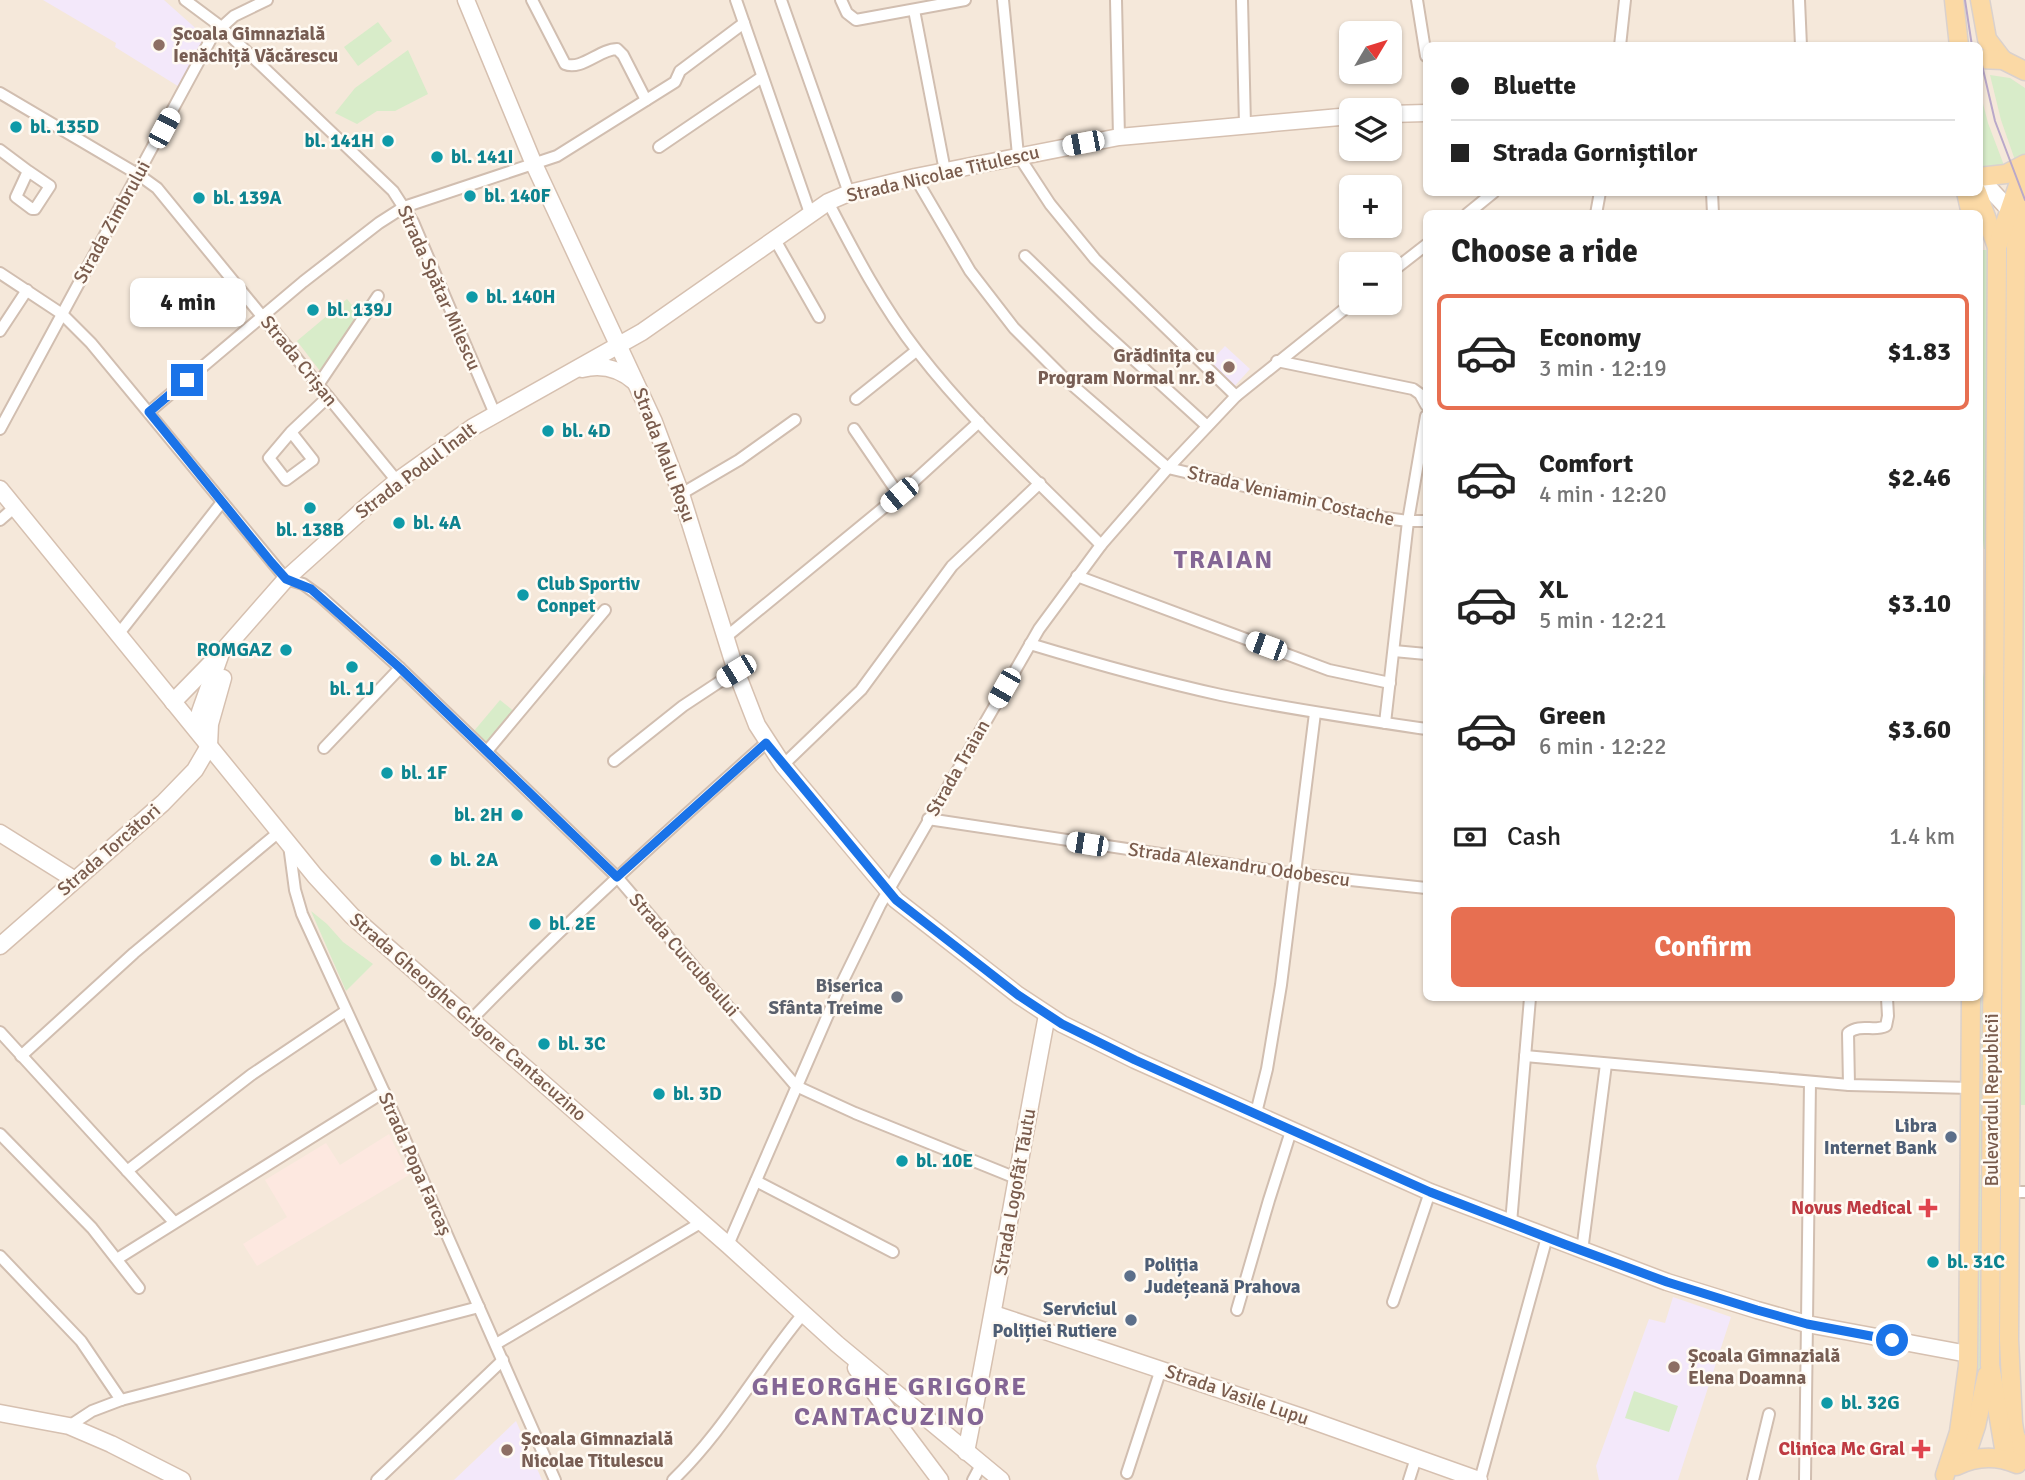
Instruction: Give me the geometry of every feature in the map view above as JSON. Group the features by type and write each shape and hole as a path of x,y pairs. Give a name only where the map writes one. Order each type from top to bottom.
{"main road":[{"path":"1954,0 1959,42"},
{"path":"1980,0 1987,39 2003,60"},
{"path":"1983,59 2003,60 2025,71"},
{"path":"1983,177 2006,174 2025,165"},
{"name":"Bulevardul Republicii","path":"2025,165 2016,246 2017,1192 2009,1340 2011,1405 2015,1435 2025,1460"},
{"name":"Bulevardul Republicii","path":"1978,196 1997,247 1990,1365 2006,1460"},
{"name":"Bulevardul Republicii","path":"1997,247 2020,216"},
{"path":"2015,363 2025,348"},
{"name":"Bulevardul Republicii","path":"1943,1478 1961,1425 1968,1354 1971,1001"},
{"name":"Bulevardul Republicii","path":"1964,1462 1976,1426 1990,1365"},
{"path":"1943,1478 1964,1462 1978,1458 2006,1460 2025,1469"}],"street":[{"name":"Strada Spătar Milescu","path":"185,0 220,26 393,191 413,222 495,414"},
{"name":"Strada Zimbrului","path":"0,429 213,35 234,16 267,0"},
{"name":"Strada Malu Roșu","path":"466,0 533,162 638,385 681,494 750,710 766,743 887,891 1046,1015 1135,1060 1430,1192 1667,1282 1807,1324 1968,1354"},
{"path":"533,0 565,64 573,66 610,49 617,49 623,55 646,100"},
{"path":"736,0 810,213"},
{"path":"781,0 849,193"},
{"path":"841,0 851,18 856,20 965,0"},
{"path":"1003,0 1018,155 1050,204 1095,259 1236,396"},
{"path":"1116,0 1119,137"},
{"path":"1242,0 1245,125"},
{"path":"1417,0 1424,42"},
{"path":"1620,42 1625,0"},
{"path":"1799,0 1801,42"},
{"path":"914,10 945,171"},
{"path":"149,412 324,265 404,207 533,162 558,156 675,82 680,71 744,23"},
{"path":"659,147 762,77"},
{"name":"Strada Crișan","path":"0,93 157,188 397,481"},
{"path":"1402,114 1423,113"},
{"name":"Strada Nicolae Titulescu","path":"620,344 642,332 810,213 849,193 1018,155 1119,137 1339,118"},
{"path":"0,150 28,171"},
{"name":"Strada Veniamin Costache","path":"915,177 970,271 1014,328 1063,377 1168,468 1371,516 1423,521"},
{"path":"1983,181 2020,216"},
{"path":"1472,210 1489,196"},
{"path":"828,202 877,293 916,351 948,390 1101,545"},
{"path":"774,238 820,317"},
{"path":"1402,264 1423,247"},
{"path":"1025,256 1207,426"},
{"path":"0,273 62,314 91,343 286,579"},
{"path":"0,331 27,290"},
{"path":"318,385 379,296"},
{"name":"Strada Traian","path":"728,1245 848,969 887,891 1030,644 1076,576 1101,545 1207,426 1236,396 1339,313"},
{"name":"Strada Podul Înalt","path":"209,746 201,725 200,712 221,653 286,579 397,481 495,414 620,344"},
{"path":"856,399 916,351"},
{"path":"1278,361 1413,389 1423,400"},
{"path":"572,371 591,366 614,369 638,385"},
{"path":"291,432 328,397"},
{"path":"681,494 739,460 795,420"},
{"path":"726,637 899,495 979,422"},
{"path":"854,429 899,495"},
{"path":"1385,723 1408,521 1423,434"},
{"path":"783,765 861,690 952,566 1040,483"},
{"name":"Strada Gheorghe Grigore Cantacuzino","path":"0,489 117,636 352,916 702,1222 837,1344 1001,1480"},
{"path":"117,636 222,502"},
{"path":"0,520 15,507"},
{"path":"1076,576 1329,670 1390,683"},
{"name":"Strada Curcubeului","path":"286,579 311,589 400,668 617,877 796,1086"},
{"path":"487,751 605,610"},
{"name":"Strada Podul Înalt","path":"209,746 210,724 239,633"},
{"path":"1030,644 1149,678 1221,695 1315,713 1423,729"},
{"path":"1394,651 1423,654"},
{"path":"173,702 221,653"},
{"path":"324,748 400,668"},
{"path":"614,761 683,706 736,671"},
{"path":"1256,1113 1267,1069 1279,997 1315,713"},
{"path":"471,1020 547,942 766,743"},
{"name":"Strada Torcători","path":"0,946 182,784 195,770 209,746"},
{"name":"Strada Alexandru Odobescu","path":"928,819 1294,874 1423,888"},
{"path":"0,833 75,880"},
{"path":"21,1056 134,953 284,838"},
{"name":"Strada Popa Farcaș","path":"284,838 302,914 384,1092 555,1480"},
{"path":"1511,1223 1530,1001"},
{"path":"1850,1085 1848,1033 1856,1027 1885,1026 1888,1016 1887,1001"},
{"path":"127,1171 251,1075 346,1011"},
{"name":"Strada Logofăt Tăutu","path":"966,1452 994,1314 1046,1015"},
{"path":"0,1032 174,1222"},
{"path":"1525,1056 1850,1085 1971,1088"},
{"path":"1582,1251 1606,1064"},
{"path":"1805,1480 1810,1082"},
{"path":"796,1086 830,1103 1016,1178"},
{"path":"117,1259 384,1092"},
{"path":"1237,1310 1292,1128"},
{"path":"0,1134 64,1198 139,1288"},
{"path":"756,1181 893,1252"},
{"path":"1394,1302 1430,1192"},
{"path":"496,1344 702,1222"},
{"path":"1479,1480 1546,1237"},
{"path":"0,1256 81,1341 121,1400"},
{"path":"69,1426 92,1412 121,1400 479,1307"},
{"path":"673,1480 712,1437 803,1314"},
{"name":"Strada Vasile Lupu","path":"994,1314 1479,1480"},
{"path":"837,1344 940,1480"},
{"path":"377,1480 503,1360"},
{"path":"1127,1473 1161,1369"},
{"path":"0,1413 69,1426 111,1444 164,1476 182,1480"},
{"path":"1753,1480 1769,1414"},
{"path":"1409,1480 1416,1458"},
{"path":"973,1480 981,1465"}],"shaded area":[{"path":"0,0 2025,0 2025,1480 0,1480"},
{"name":"Școala Gimnazială Ienăchiță Văcărescu","path":"43,0 164,0 201,33 204,42 181,88 115,47 116,43"},
{"name":"Grădinița cu Program Normal nr. 8","path":"1225,346 1250,369 1233,388 1208,364"},
{"path":"389,1134 409,1175 257,1266 243,1244 287,1217 265,1180 326,1143 340,1165"},
{"name":"Școala Gimnazială Elena Doamna","path":"1673,1297 1731,1317 1678,1480 1599,1480 1596,1466 1649,1319 1665,1323"},
{"name":"Școala Gimnazială Nicolae Titulescu","path":"516,1421 542,1480 454,1480"}],"green space":[{"path":"378,22 392,41 358,66 344,47"},
{"path":"408,50 428,94 395,111 377,111 357,124 335,113 355,88"},
{"path":"1990,75 2010,78 2025,88 2025,157 2016,163 2001,120"},
{"path":"1983,104 1988,123 2005,168 1983,168"},
{"path":"1983,250 1987,250 1989,549 1984,549"},
{"path":"2002,252 2009,252 2008,550 1999,550"},
{"path":"347,299 359,314 320,371 297,341"},
{"path":"2025,363 2025,1105 2018,1105 2022,957 2022,364"},
{"path":"1986,559 1990,559 1988,792 1983,792 1983,678 1986,660"},
{"path":"1999,560 2010,561 2008,792 2000,792"},
{"path":"500,700 515,712 488,743 474,731"},
{"path":"1996,809 2004,810 2003,1163 1994,1163"},
{"path":"311,911 343,942 373,964 346,991"},
{"path":"1979,1001 1983,1001 1983,1164 1974,1164"},
{"path":"1975,1175 1985,1175 1985,1360 1972,1407 1974,1386"},
{"path":"1634,1391 1678,1406 1669,1432 1625,1418"}],"tram line":[{"path":"1965,0 1971,42"},
{"path":"1983,69 1995,121 2025,200"}],"place":[{"name":"Școala Gimnazială Ienăchiță Văcărescu","path":"159,45"},
{"name":"bl. 135D","path":"16,127"},
{"name":"bl. 141H","path":"388,141"},
{"name":"bl. 141I","path":"437,157"},
{"name":"bl. 140F","path":"470,196"},
{"name":"bl. 139A","path":"199,198"},
{"name":"bl. 140H","path":"472,297"},
{"name":"bl. 139J","path":"313,310"},
{"name":"Grădinița cu Program Normal nr. 8","path":"1229,367"},
{"name":"bl. 4D","path":"548,431"},
{"name":"bl. 138B","path":"310,508"},
{"name":"bl. 4A","path":"399,523"},
{"name":"Club Sportiv Conpet","path":"523,595"},
{"name":"ROMGAZ","path":"286,650"},
{"name":"bl. 1J","path":"352,667"},
{"name":"bl. 1F","path":"387,773"},
{"name":"bl. 2H","path":"517,815"},
{"name":"bl. 2A","path":"436,860"},
{"name":"bl. 2E","path":"535,924"},
{"name":"Biserica Sfânta Treime","path":"897,997"},
{"name":"bl. 3C","path":"544,1044"},
{"name":"bl. 3D","path":"659,1094"},
{"name":"Libra Internet Bank","path":"1951,1137"},
{"name":"bl. 10E","path":"902,1161"},
{"name":"Novus Medical","path":"1928,1208"},
{"name":"bl. 31C","path":"1933,1262"},
{"name":"Poliția Județeană Prahova","path":"1130,1276"},
{"name":"Serviciul Poliției Rutiere","path":"1131,1320"},
{"name":"Școala Gimnazială Elena Doamna","path":"1674,1367"},
{"name":"bl. 32G","path":"1827,1403"},
{"name":"Clinica Mc Gral","path":"1921,1449"},
{"name":"Școala Gimnazială Nicolae Titulescu","path":"507,1450"}],"district":[{"name":"TRAIAN","path":"1224,560"},
{"name":"GHEORGHE GRIGORE CANTACUZINO","path":"890,1402"}],"route":[{"path":"187,380 149,412 271,562 286,579 311,589 400,668 617,877 766,743 896,900 1018,995 1062,1024 1135,1060 1430,1192 1564,1244 1667,1282 1757,1310 1807,1324 1892,1340"}]}
